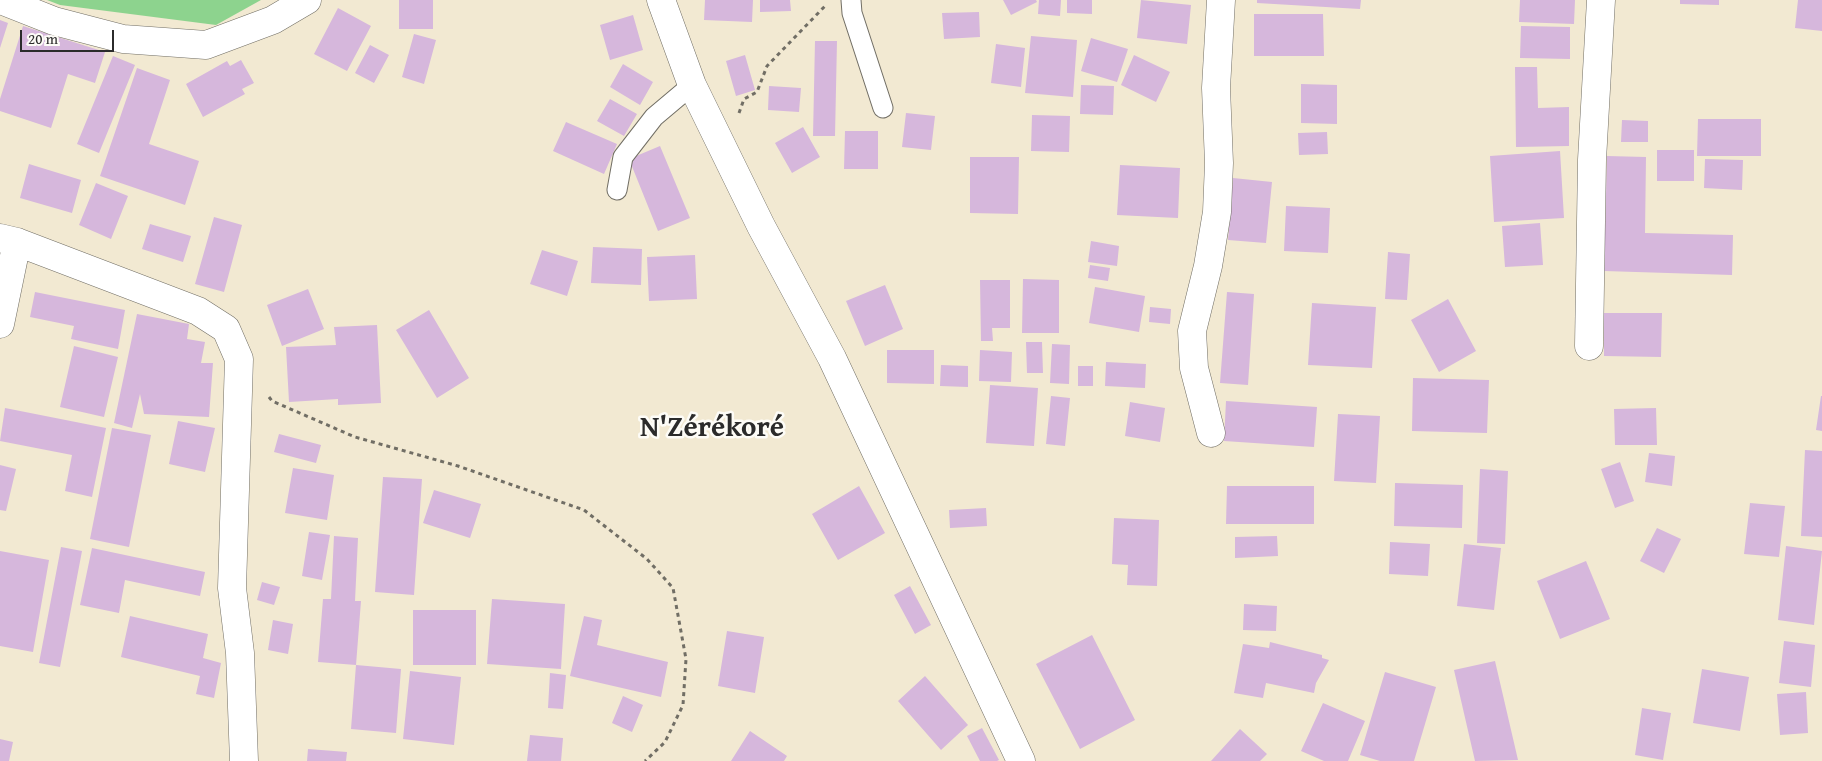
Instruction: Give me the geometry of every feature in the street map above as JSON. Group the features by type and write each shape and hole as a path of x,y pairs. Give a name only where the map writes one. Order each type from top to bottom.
{"street":[{"path":"1,0 54,21 123,39 206,45 273,20 307,0"},
{"path":"661,0 692,85 761,226 832,358 1021,761"},
{"path":"1211,433 1194,368 1192,331 1208,266 1216,212 1219,163 1216,88 1221,0"},
{"path":"1589,346 1592,160 1601,0"},
{"path":"0,324 8,240 198,311 226,329 239,359 232,588 240,653 244,761"}],"lane":[{"path":"851,0 852,13 883,108"},
{"path":"616,190 623,157 654,117 692,85"}],"path":[{"path":"725,150 744,98 756,92 766,66 831,0"},
{"path":"239,359 272,401 355,437 458,466 584,510 646,559 672,588 686,659 683,705 665,742 645,761"}],"green space":[{"path":"47,0 261,0 216,25 60,5"}],"building":[{"path":"399,0 433,0 433,29 399,29"},
{"path":"705,0 753,0 752,22 704,20"},
{"path":"760,0 790,0 791,11 760,12"},
{"path":"1003,0 1036,0 1037,2 1011,15"},
{"path":"1039,0 1061,0 1060,16 1038,14"},
{"path":"1067,0 1092,0 1092,14 1067,13"},
{"path":"1141,0 1191,5 1187,44 1137,38"},
{"path":"1257,0 1361,0 1360,9 1257,3"},
{"path":"1520,0 1575,0 1574,24 1519,22"},
{"path":"1680,0 1719,0 1719,5 1680,4"},
{"path":"1798,0 1822,0 1822,31 1795,28"},
{"path":"338,8 371,26 347,71 314,54"},
{"path":"979,12 980,37 944,39 942,13"},
{"path":"1254,14 1323,14 1324,56 1254,56"},
{"path":"633,15 643,50 610,60 600,25"},
{"path":"0,20 8,23 0,48"},
{"path":"23,26 105,52 95,83 68,74 51,128 0,111 0,99"},
{"path":"1521,26 1570,27 1570,59 1520,58"},
{"path":"414,34 436,40 424,84 402,77"},
{"path":"1031,36 1077,40 1073,97 1025,93"},
{"path":"1091,38 1128,49 1117,82 1081,71"},
{"path":"815,41 837,41 835,136 813,136"},
{"path":"996,44 1025,48 1021,87 991,83"},
{"path":"370,45 389,55 374,83 355,73"},
{"path":"745,55 755,90 736,96 726,61"},
{"path":"1134,55 1170,72 1156,102 1121,85"},
{"path":"113,56 135,65 99,153 77,144"},
{"path":"241,60 254,83 242,89 245,94 203,117 186,84 227,61 230,66"},
{"path":"623,64 653,82 640,105 610,87"},
{"path":"1515,67 1537,67 1538,108 1569,107 1569,146 1516,147"},
{"path":"137,68 170,80 149,144 199,161 185,205 100,176"},
{"path":"1301,84 1337,85 1337,124 1301,123"},
{"path":"1081,85 1114,86 1113,115 1080,114"},
{"path":"769,86 801,88 799,112 768,110"},
{"path":"610,99 637,114 624,136 597,121"},
{"path":"906,113 935,116 931,150 902,147"},
{"path":"1032,115 1070,116 1069,152 1031,151"},
{"path":"1698,119 1761,119 1761,156 1697,156"},
{"path":"1622,120 1648,121 1648,142 1621,142"},
{"path":"566,122 617,144 604,174 553,151"},
{"path":"803,127 820,157 792,173 775,143"},
{"path":"845,131 878,131 878,169 844,169"},
{"path":"1327,132 1328,154 1299,155 1298,133"},
{"path":"660,146 690,218 658,231 629,159"},
{"path":"1657,150 1694,150 1694,181 1657,181"},
{"path":"1560,151 1564,218 1494,222 1490,156"},
{"path":"1607,156 1646,157 1645,233 1733,235 1732,275 1604,271"},
{"path":"970,157 1019,157 1018,214 970,213"},
{"path":"1705,159 1743,160 1742,190 1704,188"},
{"path":"29,164 81,180 72,213 20,198"},
{"path":"1120,165 1180,168 1178,218 1117,215"},
{"path":"1233,178 1272,182 1266,243 1228,240"},
{"path":"96,183 128,196 111,239 79,225"},
{"path":"1286,206 1330,208 1328,253 1284,251"},
{"path":"214,217 242,225 224,292 195,284"},
{"path":"1540,223 1543,265 1505,267 1502,226"},
{"path":"150,224 191,236 183,262 142,249"},
{"path":"1091,241 1119,246 1117,266 1088,262"},
{"path":"593,247 642,249 641,285 591,283"},
{"path":"542,250 578,261 567,296 530,284"},
{"path":"1388,252 1410,254 1407,300 1385,299"},
{"path":"695,255 697,299 649,301 647,257"},
{"path":"1090,265 1110,268 1108,281 1088,278"},
{"path":"1023,279 1059,280 1059,333 1022,333"},
{"path":"980,280 1010,280 1010,328 992,328 993,341 981,341"},
{"path":"885,285 903,329 865,346 846,301"},
{"path":"1095,287 1145,296 1139,332 1089,323"},
{"path":"308,289 324,329 282,346 267,305"},
{"path":"35,292 125,310 118,349 71,339 74,326 30,317"},
{"path":"1227,292 1254,294 1248,385 1220,383"},
{"path":"1448,299 1476,351 1439,372 1411,320"},
{"path":"1312,303 1376,307 1372,368 1308,365"},
{"path":"1150,307 1171,309 1170,324 1149,322"},
{"path":"429,310 469,378 437,398 396,330"},
{"path":"1604,313 1662,313 1661,357 1604,356"},
{"path":"137,314 189,324 187,339 205,342 201,363 213,363 209,417 144,414 140,394 132,428 114,423"},
{"path":"377,325 381,403 338,405 338,399 289,402 286,347 336,345 334,327"},
{"path":"1026,342 1042,342 1043,373 1027,373"},
{"path":"1052,344 1070,345 1069,384 1050,383"},
{"path":"74,346 118,357 104,417 60,407"},
{"path":"887,350 934,350 934,384 887,383"},
{"path":"980,350 1012,352 1011,382 979,381"},
{"path":"1106,362 1146,364 1145,388 1105,386"},
{"path":"941,365 968,366 968,387 940,386"},
{"path":"1078,366 1093,366 1093,386 1078,386"},
{"path":"1413,378 1489,380 1487,433 1412,431"},
{"path":"990,385 1038,388 1034,446 986,443"},
{"path":"1051,396 1070,398 1065,446 1046,444"},
{"path":"1822,396 1822,431 1816,430"},
{"path":"1226,401 1317,407 1314,447 1224,441"},
{"path":"1130,402 1165,408 1160,442 1125,436"},
{"path":"5,408 106,428 92,497 65,491 72,455 0,441"},
{"path":"1656,408 1657,445 1615,445 1614,409"},
{"path":"1338,414 1380,416 1376,483 1334,481"},
{"path":"178,421 215,428 205,472 169,464"},
{"path":"112,428 151,435 129,547 90,539"},
{"path":"279,434 321,445 316,463 274,452"},
{"path":"1805,450 1822,451 1822,537 1801,536"},
{"path":"1649,453 1675,456 1672,486 1645,482"},
{"path":"1620,462 1634,501 1615,508 1601,469"},
{"path":"0,465 16,469 6,511 0,510"},
{"path":"293,468 334,475 327,520 285,513"},
{"path":"1480,469 1508,471 1505,544 1477,543"},
{"path":"383,477 422,479 414,595 375,592"},
{"path":"1395,483 1463,485 1462,528 1394,526"},
{"path":"859,486 885,533 838,560 812,514"},
{"path":"1227,486 1314,486 1314,524 1226,524"},
{"path":"434,490 481,504 470,538 423,523"},
{"path":"1750,503 1785,506 1779,557 1744,554"},
{"path":"986,508 987,526 950,528 949,510"},
{"path":"1114,518 1159,520 1157,586 1127,585 1128,565 1112,564"},
{"path":"1657,528 1681,539 1664,573 1640,561"},
{"path":"309,532 330,535 322,580 302,576"},
{"path":"334,536 358,538 355,601 361,601 356,665 318,662 323,599 331,599"},
{"path":"1277,536 1278,556 1235,558 1235,537"},
{"path":"1390,542 1430,544 1428,576 1389,574"},
{"path":"1464,544 1501,548 1494,610 1457,606"},
{"path":"1786,546 1822,551 1814,625 1778,620"},
{"path":"61,547 82,551 60,667 39,663"},
{"path":"92,548 205,572 200,596 125,580 119,613 80,605"},
{"path":"0,551 49,560 33,652 0,646"},
{"path":"1586,561 1610,619 1560,639 1537,581"},
{"path":"262,582 280,587 274,605 257,600"},
{"path":"910,586 931,625 915,634 894,595"},
{"path":"492,599 565,604 561,669 487,664"},
{"path":"1244,604 1277,606 1276,631 1243,630"},
{"path":"413,610 476,610 476,665 413,665"},
{"path":"130,616 208,634 203,658 221,663 214,698 196,694 200,676 121,657"},
{"path":"584,616 602,620 597,645 668,662 661,697 570,676"},
{"path":"273,620 293,624 288,654 268,650"},
{"path":"727,631 764,637 755,693 718,686"},
{"path":"1092,635 1135,720 1080,749 1036,664"},
{"path":"1784,641 1815,645 1811,687 1779,683"},
{"path":"1270,642 1322,655 1322,658 1329,660 1316,683 1314,693 1266,683 1263,698 1234,693 1243,644 1269,648"},
{"path":"1495,661 1518,760 1475,761 1454,670"},
{"path":"356,665 401,669 396,733 351,729"},
{"path":"1702,669 1749,677 1740,731 1693,723"},
{"path":"410,671 461,677 454,745 403,739"},
{"path":"1385,672 1436,687 1414,761 1380,761 1360,755"},
{"path":"550,673 566,675 563,709 548,708"},
{"path":"925,676 968,725 941,750 898,701"},
{"path":"1806,692 1808,733 1780,735 1777,694"},
{"path":"623,696 643,705 632,732 612,723"},
{"path":"1323,703 1365,721 1348,761 1324,761 1301,751"},
{"path":"1642,708 1671,713 1663,760 1635,755"},
{"path":"982,728 999,760 997,761 980,761 967,736"},
{"path":"1240,729 1267,754 1260,761 1211,761"},
{"path":"750,731 787,756 784,761 731,761"},
{"path":"530,735 563,738 561,761 527,761"},
{"path":"0,739 13,742 9,761 0,761"},
{"path":"308,749 347,752 346,761 307,761"}],"district":[{"name":"N'Zérékoré","path":"712,429"}]}
